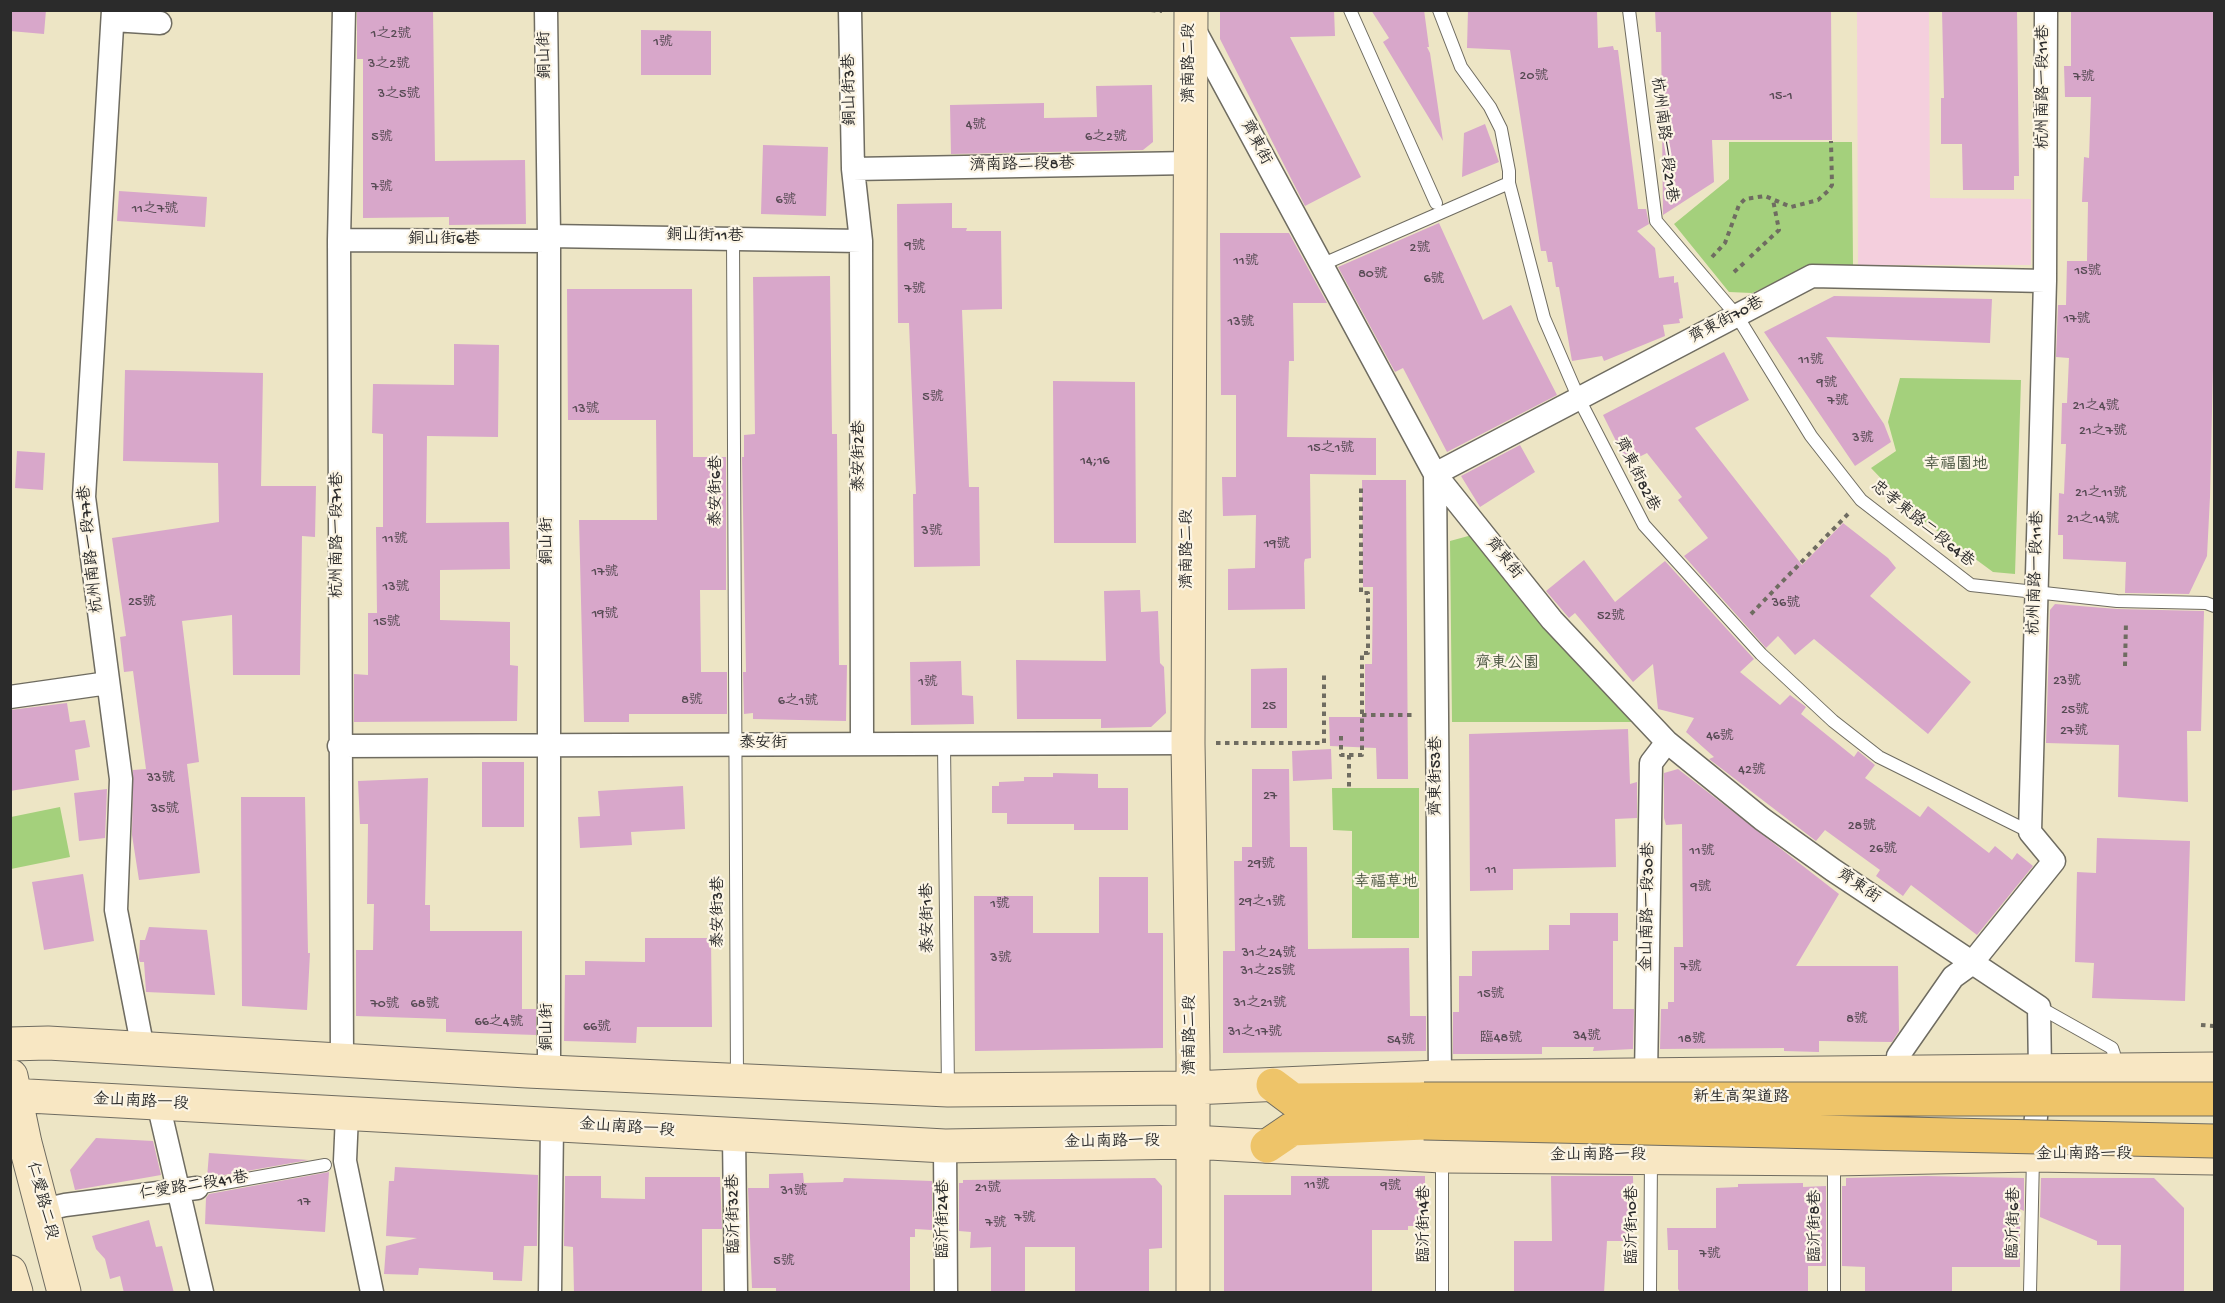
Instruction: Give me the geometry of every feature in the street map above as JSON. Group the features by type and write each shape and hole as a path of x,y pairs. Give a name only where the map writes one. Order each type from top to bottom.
{"highway":[{"name":"新生高架道路","path":"1273,1085 1293,1100 2214,1099"},
{"name":"新生高架道路","path":"1429,1100 2214,1141"},
{"path":"1267,1146 1292,1129 1429,1100"}],"street":[{"name":"杭州南路一段71巷","path":"342,1060 339,746 339,240 344,10"},
{"name":"銅山街","path":"546,10 549,238 549,1072"},
{"name":"銅山街3巷","path":"850,10 853,169"},
{"name":"杭州南路一段11巷","path":"2030,832 2045,281 2046,10"},
{"path":"113,15 160,22"},
{"name":"杭州南路一段77巷","path":"113,15 84,497 121,779 116,910 143,1049"},
{"name":"濟南路二段","path":"1191,17 1188,743 1192,1142"},
{"name":"齊東街","path":"1191,17 1320,266 1435,474 1552,620 1667,742 1771,825 1971,964 2039,1007"},
{"name":"濟南路二段8巷","path":"853,169 1190,163"},
{"name":"泰安街2巷","path":"853,169 861,241 861,744"},
{"name":"銅山街11巷","path":"549,238 733,237 861,241"},
{"name":"銅山街6巷","path":"339,240 549,238"},
{"name":"齊東街70巷","path":"1435,474 1812,276 2045,281"},
{"name":"齊東街53巷","path":"1429,1100 1435,474"},
{"path":"10,697 108,683"},
{"name":"金山南路一段30巷","path":"1646,1077 1651,763 1667,742"},
{"name":"泰安街","path":"339,746 1188,743"},
{"path":"1898,1071 1898,1056 1953,977 1971,964 2054,861 2030,832"},
{"path":"2033,1155 2040,1071 2039,1007"},
{"path":"10,1044 48,1043 549,1072 948,1090 1273,1085"},
{"path":"1429,1100 1646,1077 1898,1071 2214,1070"},
{"name":"金山南路一段","path":"12,1088 158,1103 347,1115 945,1146 1192,1142 1442,1156 1834,1160 2033,1155 2214,1158"},
{"name":"仁愛路二段","path":"12,1088 64,1293"},
{"path":"158,1103 187,1190 202,1293"},
{"path":"347,1115 335,1163 372,1293"},
{"path":"550,1293 552,1124"},
{"name":"臨沂街32巷","path":"734,1136 736,1293"},
{"path":"1192,1142 1193,1293"},
{"name":"臨沂街24巷","path":"945,1146 946,1293"},
{"name":"仁愛路二段41巷","path":"43,1210 65,1205 187,1190"},
{"path":"10,1272 16,1293"}],"lane":[{"path":"1350,10 1436,203"},
{"name":"齊東街82巷","path":"1439,10 1461,67 1490,107 1501,129 1509,183 1544,318 1579,399 1644,525 1737,628 1833,721 1880,757 2030,832"},
{"name":"杭州南路一段21巷","path":"1629,10 1656,221 1737,316"},
{"path":"1320,266 1509,183"},
{"name":"泰安街6巷","path":"733,237 736,745"},
{"name":"忠孝東路二段64巷","path":"1737,316 1811,436 1861,500 1971,585 2117,601 2206,603 2214,606"},
{"name":"泰安街3巷","path":"736,745 737,1079"},
{"name":"泰安街1巷","path":"944,745 948,1090"},
{"path":"2039,1007 2112,1048 2114,1054"},
{"name":"臨沂街6巷","path":"2030,1293 2033,1155"},
{"name":"臨沂街14巷","path":"1442,1156 1442,1293"},
{"name":"臨沂街10巷","path":"1650,1293 1651,1157"},
{"name":"臨沂街8巷","path":"1834,1160 1834,1293"},
{"name":"仁愛路二段41巷","path":"187,1190 335,1163"}],"path":[{"path":"1698,269 1725,243 1739,205 1746,199 1757,195 1791,207 1807,205 1818,200 1828,191 1832,185 1831,141"},
{"path":"1750,257 1779,230 1773,200"},
{"path":"1734,272 1744,263"},
{"path":"1341,736 1341,755 1362,755 1362,653 1368,653 1368,593 1361,592 1361,485"},
{"path":"1737,628 1861,500"},
{"path":"2125,666 2126,613"},
{"path":"1511,660 1519,665"},
{"path":"1188,743 1324,743 1324,674"},
{"path":"1362,715 1413,715"},
{"path":"1324,724 1329,724"},
{"path":"1349,755 1350,788"},
{"path":"2201,1025 2214,1026"}],"shaded area":[{"path":"1857,11 1929,11 1930,198 2031,199 2031,265 1858,265"}],"green space":[{"path":"1729,142 1852,142 1853,266 1811,266 1752,293 1729,292 1674,224 1729,179"},
{"name":"幸福園地","path":"1900,378 2021,380 2015,574 1993,572 1917,516 1871,468 1896,451 1888,422"},
{"name":"齊東公園","path":"1472,535 1636,722 1452,722 1450,541"},
{"name":"幸福草地","path":"1332,788 1419,788 1419,938 1352,938 1352,831 1333,830"},
{"path":"60,807 70,857 11,869 11,817"}],"building":[{"path":"10,10 46,10 44,34 10,31"},
{"path":"357,10 433,10 435,161 525,160 526,224 449,225 449,217 363,218 363,59 357,59"},
{"path":"1220,10 1334,10 1335,36 1290,37 1361,177 1305,206 1220,39"},
{"path":"1371,10 1424,10 1429,47 1427,47 1430,53 1443,141 1383,42 1389,38"},
{"path":"1468,10 1597,10 1598,48 1613,46 1614,50 1618,50 1638,209 1646,209 1649,224 1637,231 1655,248 1659,278 1674,276 1674,283 1678,282 1683,318 1679,319 1680,323 1663,325 1665,336 1604,361 1602,356 1572,361 1559,287 1556,287 1552,262 1548,262 1546,251 1541,251 1510,50 1467,48"},
{"path":"1655,10 1831,10 1832,140 1712,140 1714,182 1663,215 1661,32 1656,32"},
{"path":"1942,10 2017,10 2019,176 2014,176 2014,190 1963,190 1962,144 1941,144 1941,98 1944,98"},
{"path":"2071,10 2214,10 2214,325 2210,497 2207,556 2189,594 2125,593 2126,562 2063,559 2063,535 2058,535 2059,493 2064,494 2066,444 2061,444 2062,403 2067,403 2069,358 2056,357 2058,305 2066,305 2067,261 2087,261 2088,202 2082,202 2084,157 2089,158 2091,97 2065,97 2064,66 2071,66"},
{"path":"641,30 711,31 711,75 641,75"},
{"path":"1152,85 1153,142 1143,150 951,154 950,105 1044,103 1044,118 1097,117 1096,86"},
{"path":"1485,124 1499,162 1462,177 1464,133"},
{"path":"763,145 828,147 826,216 761,214"},
{"path":"119,191 207,197 205,227 117,221"},
{"path":"952,203 952,228 967,228 966,231 1001,231 1002,309 962,310 969,487 979,487 980,566 914,567 913,494 916,494 909,323 898,323 897,204"},
{"path":"1439,223 1483,320 1511,305 1557,395 1447,452 1403,368 1395,372 1338,267"},
{"path":"1220,233 1289,233 1327,303 1293,303 1294,361 1289,361 1287,437 1376,438 1376,475 1310,474 1311,558 1305,559 1304,563 1305,609 1228,610 1228,569 1255,568 1256,515 1223,516 1222,477 1236,477 1236,395 1221,395"},
{"path":"830,276 832,434 837,434 839,665 847,665 846,721 753,719 753,713 744,714 743,672 746,672 742,457 744,457 744,435 755,434 753,277"},
{"path":"567,289 692,289 693,457 726,457 726,590 700,590 701,672 727,672 727,714 629,714 629,722 584,722 579,520 657,520 656,420 568,420"},
{"path":"1834,296 1992,299 1990,343 1826,337 1884,424 1891,442 1855,466 1764,332"},
{"path":"454,344 499,345 498,437 427,436 426,523 509,522 510,569 440,570 440,620 510,622 510,665 518,666 517,721 354,722 354,674 368,675 368,613 377,613 376,527 383,527 383,434 372,433 373,384 454,385"},
{"path":"1724,352 1749,400 1695,428 1802,565 1843,523 1888,558 1896,568 1870,596 1971,682 1928,734 1814,639 1795,655 1778,636 1766,648 1684,556 1708,538 1678,500 1682,497 1647,453 1627,463 1603,415"},
{"path":"125,370 263,373 261,486 316,486 315,537 302,536 300,675 233,675 232,615 182,621 199,762 187,764 200,873 139,880 132,835 133,770 146,769 133,671 124,672 120,637 126,636 112,538 219,522 218,463 123,461"},
{"path":"1053,381 1135,382 1136,543 1054,543"},
{"path":"1520,445 1535,472 1480,507 1461,476"},
{"path":"17,451 45,453 43,490 15,488"},
{"path":"1362,480 1406,480 1408,779 1377,779 1376,748 1330,746 1329,717 1365,717 1365,664 1372,664 1373,587 1363,587"},
{"path":"1584,560 1615,602 1665,561 1754,659 1740,672 1780,705 1790,695 1806,707 1801,714 1854,757 1858,751 1875,765 1865,778 1920,817 1928,806 1989,853 1995,846 2012,860 2017,853 2033,866 1977,935 1911,885 1903,896 1876,876 1880,870 1825,830 1816,841 1709,759 1714,757 1686,732 1694,718 1658,709 1653,664 1633,682 1575,613 1569,618 1546,591"},
{"path":"1140,590 1141,612 1158,611 1160,663 1164,667 1166,713 1151,727 1101,728 1101,719 1017,719 1016,660 1106,661 1104,591"},
{"path":"2055,604 2117,609 2204,611 2201,731 2187,731 2188,802 2118,797 2119,745 2046,743 2050,610"},
{"path":"961,661 962,695 973,696 974,724 911,725 910,662"},
{"path":"1287,668 1287,728 1251,728 1251,669"},
{"path":"67,703 70,722 85,720 90,747 75,750 79,780 10,791 10,710"},
{"path":"1628,729 1630,784 1637,782 1637,818 1615,819 1616,867 1513,869 1513,890 1470,891 1469,734"},
{"path":"1331,749 1332,779 1293,781 1292,751"},
{"path":"482,762 524,762 524,827 482,827"},
{"path":"1252,769 1289,769 1290,847 1307,847 1308,949 1409,948 1410,1016 1426,1016 1426,1051 1223,1053 1223,951 1235,951 1234,861 1242,861 1242,847 1252,847"},
{"path":"1678,769 1839,894 1796,966 1898,966 1899,1031 1892,1042 1819,1041 1819,1052 1784,1051 1784,1048 1660,1049 1661,1009 1668,1009 1668,1002 1674,1002 1674,947 1683,947 1682,824 1666,825 1664,818 1664,773"},
{"path":"1053,773 1098,774 1098,788 1128,788 1128,830 1074,830 1074,824 1007,824 1007,813 992,813 992,786 999,786 999,782 1024,781 1024,777 1053,777"},
{"path":"428,778 425,905 430,905 430,931 522,931 522,1009 536,1009 536,1035 446,1032 446,1019 356,1016 356,950 373,950 374,904 367,904 368,824 360,824 358,781"},
{"path":"683,786 685,829 631,832 632,845 580,848 578,817 600,816 598,791"},
{"path":"107,789 105,838 79,841 74,793"},
{"path":"241,797 305,797 308,953 310,953 307,1010 242,1006"},
{"path":"2097,838 2190,841 2185,1001 2092,998 2094,963 2075,962 2077,872 2096,873"},
{"path":"83,874 94,941 44,950 32,882"},
{"path":"1099,877 1148,877 1148,933 1163,933 1163,1048 975,1051 974,896 1033,896 1033,933 1099,933"},
{"path":"1570,913 1618,913 1618,941 1613,941 1613,1009 1634,1009 1633,1049 1593,1051 1594,1047 1542,1047 1542,1054 1453,1054 1453,1012 1459,1012 1459,976 1472,976 1472,951 1549,950 1549,925 1570,925"},
{"path":"149,927 207,930 215,995 146,992 144,962 140,962 139,959 140,940 145,940"},
{"path":"645,938 711,938 712,1027 637,1027 636,1043 564,1041 565,975 585,975 585,961 645,962"},
{"path":"96,1138 153,1141 161,1175 75,1190 70,1170"},
{"path":"209,1153 309,1160 207,1178"},
{"path":"395,1167 538,1175 537,1246 524,1246 522,1281 493,1280 493,1272 419,1268 418,1275 384,1274 386,1246 417,1238 386,1236 389,1181 394,1181"},
{"path":"329,1172 325,1232 205,1224 206,1198 209,1194"},
{"path":"803,1173 804,1183 843,1182 844,1178 932,1181 932,1230 915,1229 915,1237 910,1237 910,1293 776,1293 776,1288 752,1288 748,1188 769,1188 769,1174"},
{"path":"565,1176 601,1176 601,1198 645,1199 645,1177 720,1177 722,1229 702,1229 702,1293 574,1293 573,1247 564,1246"},
{"path":"1291,1176 1425,1176 1425,1226 1408,1226 1408,1230 1372,1230 1372,1293 1224,1293 1224,1195 1291,1195"},
{"path":"1551,1176 1633,1176 1634,1241 1607,1241 1604,1293 1514,1293 1514,1241 1552,1241"},
{"path":"1926,1176 2024,1178 2024,1211 2020,1209 2020,1267 1952,1267 1952,1293 1865,1293 1865,1267 1842,1266 1842,1186 1846,1186 1846,1178"},
{"path":"1155,1178 1162,1186 1162,1248 1149,1249 1149,1293 1075,1293 1075,1247 1025,1247 1025,1293 991,1293 991,1247 970,1248 971,1232 959,1231 959,1183 963,1183 963,1180"},
{"path":"2041,1178 2154,1178 2184,1208 2184,1293 2120,1293 2121,1245 2097,1245 2097,1241 2040,1217"},
{"path":"1803,1183 1803,1187 1826,1186 1826,1266 1808,1266 1808,1293 1681,1293 1678,1289 1678,1250 1668,1250 1667,1228 1716,1228 1716,1188 1738,1187 1738,1184"},
{"path":"149,1220 156,1247 162,1246 174,1293 124,1293 120,1276 110,1279 105,1259 96,1249 92,1236"}]}
